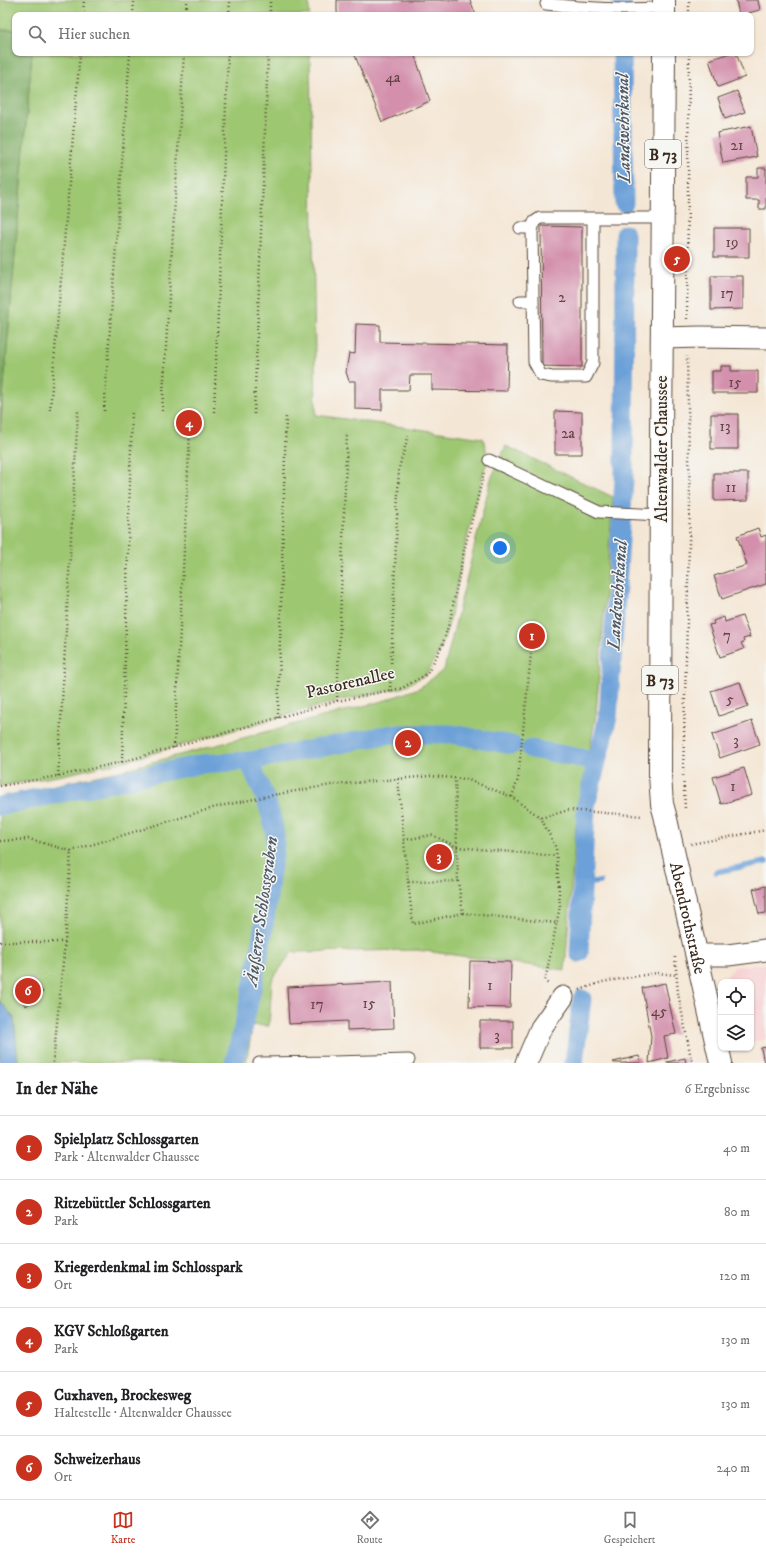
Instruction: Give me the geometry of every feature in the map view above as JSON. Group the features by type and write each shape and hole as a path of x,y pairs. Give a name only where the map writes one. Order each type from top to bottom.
{"main road":[{"name":"Altenwalder Chaussee","path":"664,56 660,775 662,804 683,842"},
{"name":"Abendrothstraße","path":"683,842 685,953 721,1063"}],"street":[{"path":"662,338 766,338"},
{"path":"685,953 728,954 766,950"},
{"path":"526,1063 541,1028 563,997"}],"lane":[{"path":"546,4 597,9 660,8"},
{"path":"593,218 593,363 586,377 552,377 541,375 534,362 532,301 534,222 540,218 593,218 663,218"},
{"path":"520,228 533,228"},
{"path":"520,301 532,301"},
{"path":"489,460 599,512 661,515"},
{"path":"260,1062 409,1060"}],"path":[{"path":"83,12 84,0"},
{"path":"133,12 134,0"},
{"path":"186,12 187,0"},
{"path":"229,12 230,0"},
{"path":"270,0 270,12"},
{"path":"690,0 690,12"},
{"path":"50,410 80,56"},
{"path":"104,411 130,56"},
{"path":"162,411 184,56"},
{"path":"214,412 228,56"},
{"path":"254,414 268,56"},
{"path":"686,815 683,773 690,506 687,337 689,56"},
{"path":"58,776 78,410"},
{"path":"122,762 132,411"},
{"path":"174,748 191,412"},
{"path":"278,718 286,416"},
{"path":"337,701 347,433"},
{"path":"390,691 398,468 408,436"},
{"name":"Pastorenallee","path":"0,786 58,776 122,762 337,701 402,688 427,674 442,646 450,620 464,551 485,468 489,460"},
{"path":"512,797 518,779 531,654"},
{"path":"0,841 28,838 71,851 216,807 278,794 331,785 430,776 466,779 512,797 541,818 556,848 560,906 545,981 563,997 602,982 657,973 676,975"},
{"path":"455,778 458,881 463,914"},
{"path":"398,779 413,924 463,914 556,923"},
{"path":"541,818 568,810 643,816 645,824"},
{"path":"683,842 766,830"},
{"path":"404,840 432,835 457,847 556,856"},
{"path":"53,1063 71,851"},
{"path":"408,882 458,881"},
{"path":"0,942 64,942"},
{"path":"685,953 676,975 678,993 692,1063"}],"shaded area":[{"path":"766,964 766,1039 754,1041 754,979 725,979 735,967"}],"green space":[{"path":"0,0 309,0 309,12 12,12 12,30 0,30"},
{"path":"0,30 12,30 12,56 32,56 0,431"},
{"path":"32,56 310,56 316,415 483,438 489,460 485,467 464,551 450,620 442,646 427,674 402,688 337,701 122,762 58,776 0,786 0,431"},
{"path":"506,446 613,497 596,714 576,826 565,970 417,950 292,952 272,980 269,1026 253,1025 246,1063 0,1063 0,797 119,771 386,700 419,688 444,670 491,479"}],"water":[{"path":"0,1001 14,1018 18,1063 0,1063"}],"building":[{"path":"337,0 470,0 475,12 337,12"},
{"path":"736,0 758,0 760,10 752,12 738,12"},
{"path":"355,56 415,56 430,101 382,122"},
{"path":"721,56 737,56 745,77 718,87 709,60"},
{"path":"737,91 745,112 725,119 718,98"},
{"path":"751,126 757,157 723,163 717,133"},
{"path":"758,168 766,168 766,209 759,209 759,200 746,200 746,177 758,177"},
{"path":"541,226 582,227 582,367 542,366"},
{"path":"714,228 749,228 749,257 714,257"},
{"path":"711,276 743,276 743,309 711,310"},
{"path":"356,324 380,325 380,342 508,345 507,391 432,390 432,375 410,375 409,390 382,390 382,410 355,409 355,381 349,381 346,372 349,353 355,354"},
{"path":"721,366 731,366 731,371 758,371 758,393 712,393 712,371 721,371"},
{"path":"555,411 582,412 582,454 555,454"},
{"path":"711,414 738,414 738,449 711,449"},
{"path":"714,473 748,473 748,500 714,501"},
{"path":"758,528 761,537 766,535 766,584 722,599 714,576 747,565 737,536"},
{"path":"742,616 750,637 743,639 744,642 741,643 744,649 720,657 709,625 714,624 713,621 724,617 725,622"},
{"path":"740,682 748,706 719,716 711,691"},
{"path":"752,721 760,744 720,758 712,735"},
{"path":"744,768 752,795 721,804 713,777"},
{"path":"766,886 766,913 759,914 753,889"},
{"path":"470,961 511,962 510,1008 469,1007"},
{"path":"31,977 43,992 26,1006 14,990"},
{"path":"392,982 394,1028 347,1030 347,1021 289,1024 287,987"},
{"path":"665,983 676,1034 664,1036 668,1058 649,1063 651,1036 642,988"},
{"path":"480,1021 513,1021 513,1048 480,1048"},
{"path":"766,1047 766,1063 764,1063 761,1048"},
{"path":"639,1056 641,1063 613,1062"},
{"path":"685,1058 686,1063 667,1063 667,1062"}],"waterway":[{"name":"Landwehrkanal","path":"622,0 622,12"},
{"name":"Landwehrkanal","path":"622,56 624,203"},
{"name":"Landwehrkanal","path":"579,953 586,806 608,717 624,480 625,234"},
{"name":"Äußerer Schlossgraben","path":"234,1063 246,1018 260,948 275,845 275,835 271,816 265,797 249,761 392,734 452,734 512,745"},
{"name":"Äußerer Schlossgraben","path":"531,749 597,761"},
{"name":"Äußerer Schlossgraben","path":"0,806 201,764 249,761"},
{"path":"716,872 766,862"},
{"path":"583,884 600,882"},
{"name":"Landwehrkanal","path":"574,1063 582,999"}],"place":[{"name":"Cuxhaven, Brockesweg","path":"677,259"},
{"name":"KGV Schloßgarten","path":"189,423"},
{"name":"Spielplatz Schlossgarten","path":"532,636"},
{"name":"Ritzebüttler Schlossgarten","path":"408,743"},
{"name":"Kriegerdenkmal im Schlosspark","path":"439,857"},
{"name":"Schweizerhaus","path":"28,991"}]}
